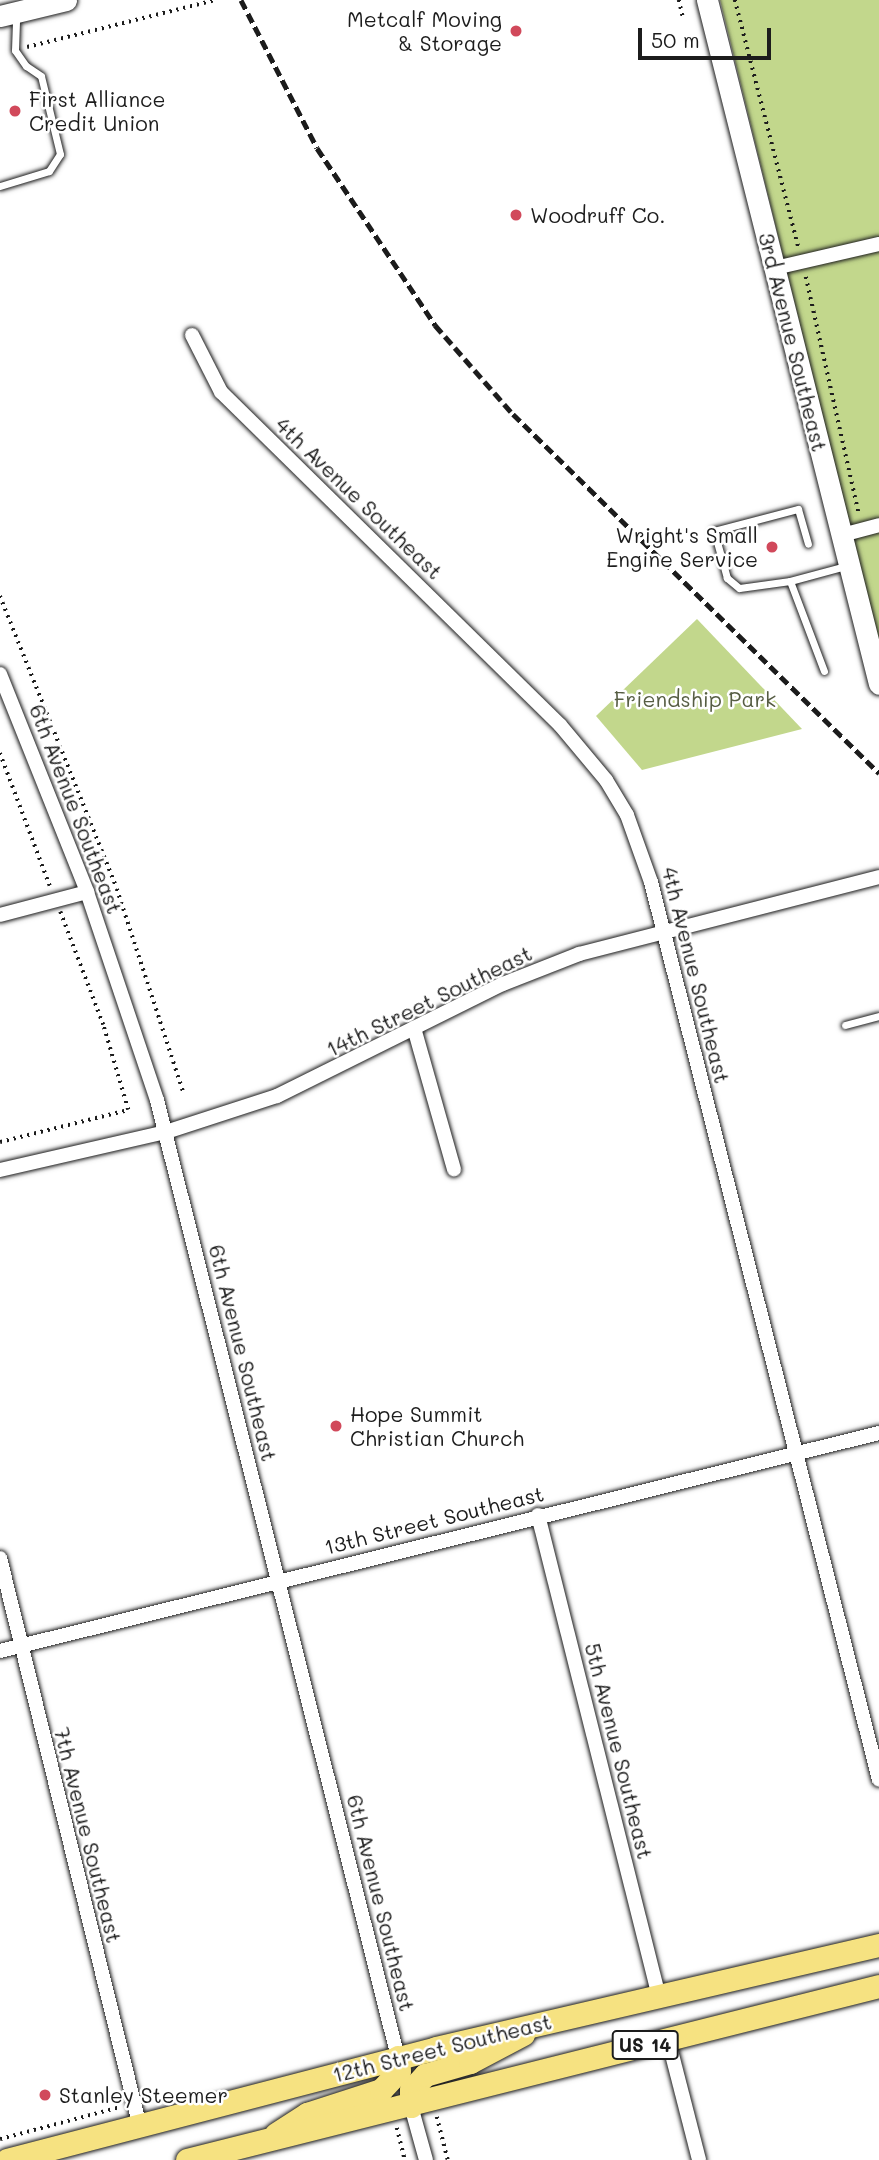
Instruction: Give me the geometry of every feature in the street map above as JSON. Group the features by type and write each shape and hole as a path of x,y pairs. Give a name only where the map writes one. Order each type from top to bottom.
{"main road":[{"path":"10,9 66,0"},
{"name":"3rd Avenue Southeast","path":"707,0 775,268 852,532 850,565 879,684"},
{"name":"12th Street Southeast","path":"7,2160 139,2123 398,2057 879,1945"},
{"name":"US 14","path":"187,2160 411,2106 879,1986"},
{"path":"411,2106 411,2090 425,2075 500,2049 538,2024"},
{"path":"268,2141 288,2122 381,2090 399,2071 398,2057"}],"street":[{"path":"775,268 879,244"},
{"name":"4th Avenue Southeast","path":"192,335 213,381 229,401 587,755 613,791 637,837 879,1780"},
{"path":"852,532 879,525"},
{"name":"6th Avenue Southeast","path":"0,674 87,892 166,1132 398,2057"},
{"name":"14th Street Southeast","path":"0,1170 166,1132 308,1084 414,1028 535,970 663,931 879,877"},
{"path":"0,915 87,892"},
{"path":"414,1028 454,1169"},
{"name":"13th Street Southeast","path":"0,1651 538,1515 879,1433"},
{"name":"5th Avenue Southeast","path":"538,1515 659,1996"},
{"name":"7th Avenue Southeast","path":"0,1558 19,1647 139,2123"},
{"path":"668,2039 699,2160"},
{"path":"411,2106 426,2160"}],"lane":[{"path":"0,186 48,171 60,154 41,76 26,66 15,50 10,9"},
{"path":"808,544 799,509 714,531 727,578 739,588 790,581 850,565"},
{"path":"790,581 824,671"},
{"path":"845,1025 879,1016"}],"path":[{"path":"15,50 215,0"},
{"path":"679,0 683,17"},
{"path":"735,0 803,261 852,532"},
{"path":"0,596 117,889 183,1091"},
{"path":"0,753 48,881"},
{"path":"0,1142 128,1110 65,924"},
{"path":"0,2139 112,2109"},
{"path":"437,2117 448,2160"},
{"path":"397,2129 405,2160"}],"green space":[{"path":"720,0 879,0 879,645 873,621"},
{"name":"Friendship Park","path":"697,619 802,729 642,770 596,716"}],"railway":[{"path":"241,0 317,148 435,325 513,414 879,773"}],"place":[{"name":"Metcalf Moving & Storage","path":"516,31"},
{"name":"First Alliance Credit Union","path":"15,111"},
{"name":"Woodruff Co.","path":"516,215"},
{"name":"Wright's Small Engine Service","path":"772,547"},
{"name":"Hope Summit Christian Church","path":"336,1426"},
{"name":"Stanley Steemer","path":"45,2095"}]}
